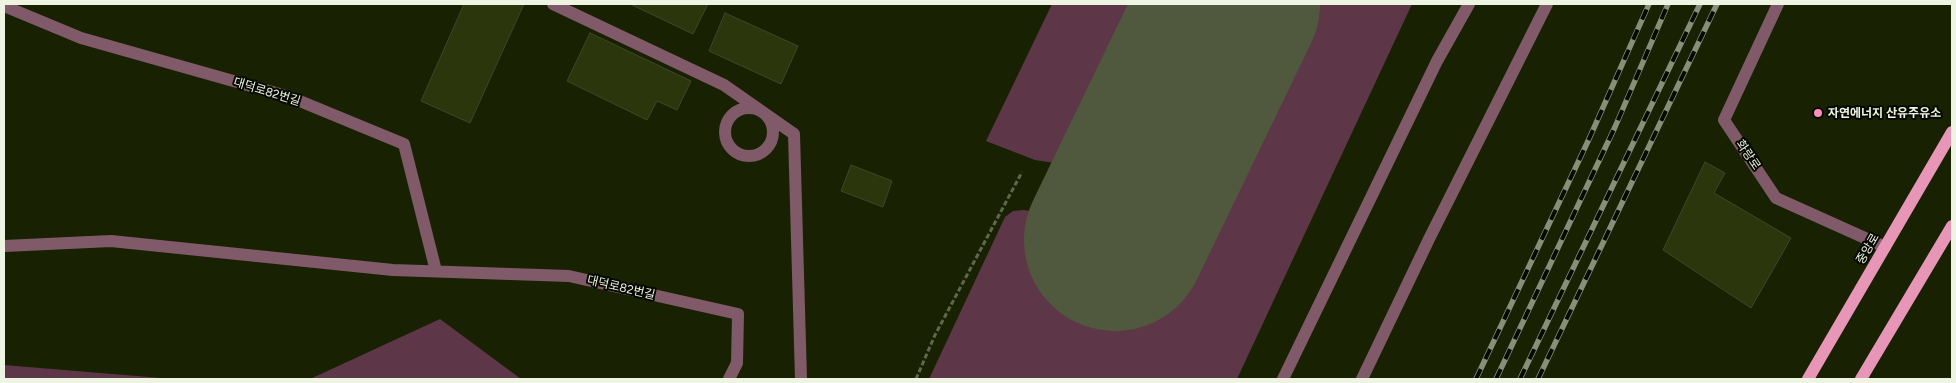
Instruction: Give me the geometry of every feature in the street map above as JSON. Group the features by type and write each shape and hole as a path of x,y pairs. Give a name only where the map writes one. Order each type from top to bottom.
{"main road":[{"name":"중앙로","path":"1808,379 1952,132"},
{"path":"1862,379 1952,226"}],"street":[{"path":"553,4 724,85 794,134 802,379"},
{"path":"1283,379 1437,61 1469,4"},
{"path":"1362,379 1429,239 1547,4"},
{"name":"화랑로","path":"1778,4 1724,120 1776,198 1885,247"},
{"name":"대덕로82번길","path":"4,6 81,38 290,96 404,144 436,271"},
{"name":"대덕로82번길","path":"4,246 112,241 383,269 569,276 738,314 737,363 729,379"}],"path":[{"path":"916,379 935,335 1022,172"}],"shaded area":[{"path":"1052,4 1175,4 1111,134 1095,150 1076,158 1055,163 1035,160 986,141"},
{"path":"1267,4 1412,4 1237,379 929,379 1005,217 1013,211 1035,212 1141,271"},
{"path":"440,319 521,379 310,379"},
{"path":"4,365 173,379 4,379"}],"building":[{"path":"464,4 524,4 470,123 421,101"},
{"path":"630,4 708,4 693,34"},
{"path":"725,13 798,46 781,84 709,51"},
{"path":"590,33 691,81 677,110 657,101 647,120 567,81"},
{"path":"1705,162 1725,173 1714,193 1791,238 1751,308 1663,250"},
{"path":"851,165 892,181 883,207 841,191"}],"runway":[{"path":"1115,240 1229,4"}],"railway":[{"path":"1476,379 1589,139 1649,4"},
{"path":"1496,379 1615,127 1668,4"},
{"path":"1520,379 1700,4"},
{"path":"1538,379 1717,4"}],"place":[{"name":"자연에너지 산유주유소","path":"1818,113"}]}
